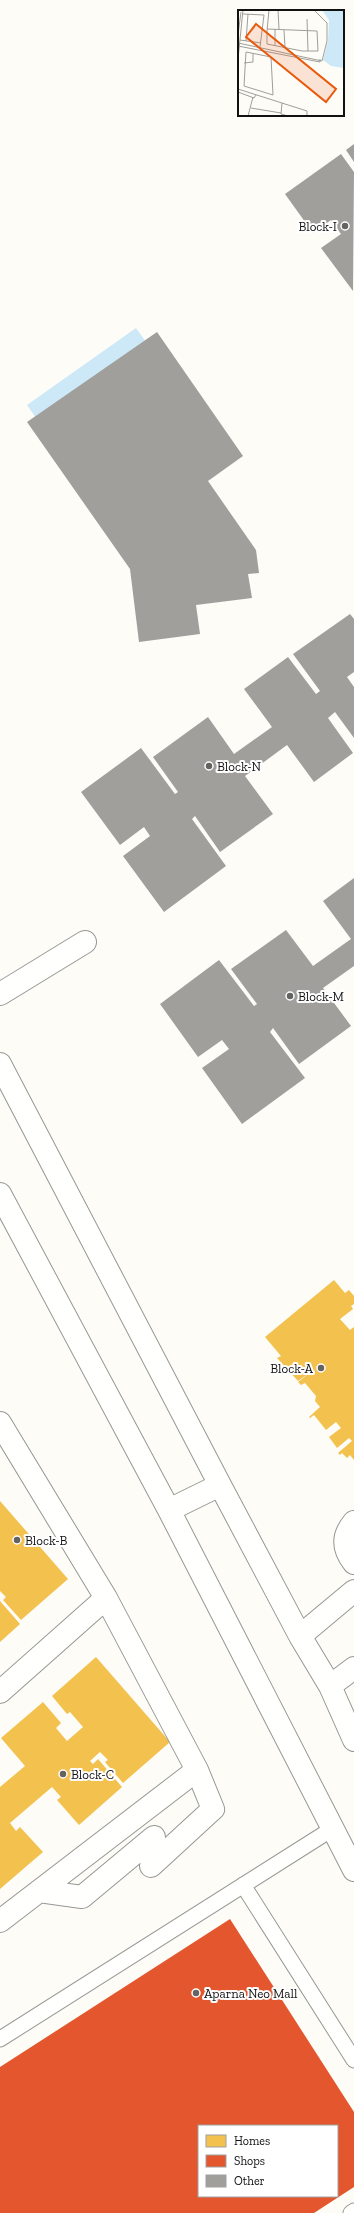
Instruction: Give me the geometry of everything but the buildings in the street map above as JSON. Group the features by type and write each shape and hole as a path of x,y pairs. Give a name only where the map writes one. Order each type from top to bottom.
{"street":[{"path":"0,994 85,942"},
{"path":"0,1064 300,1636 330,1686 354,1740"},
{"path":"3,1204 169,1510 354,1870"},
{"path":"1,1426 106,1598 197,1770 213,1809 151,1866"},
{"path":"169,1510 220,1485"},
{"path":"354,1522 347,1530 344,1542 347,1554 354,1563"},
{"path":"300,1636 354,1591"},
{"path":"0,1692 106,1598"},
{"path":"330,1686 354,1668"},
{"path":"0,1921 197,1770"},
{"path":"40,1891 82,1897 154,1837"}],"lane":[{"path":"0,2039 332,1829"},
{"path":"243,1885 354,2060"}],"water":[{"path":"136,328 164,367 54,444 27,405"}],"place":[{"name":"Block-I","path":"345,226"},
{"name":"Block-N","path":"209,766"},
{"name":"Block-M","path":"290,996"},
{"name":"Block-A","path":"321,1368"},
{"name":"Block-B","path":"17,1540"},
{"name":"Block-C","path":"63,1774"},
{"name":"Aparna Neo Mall","path":"196,1993"}]}
